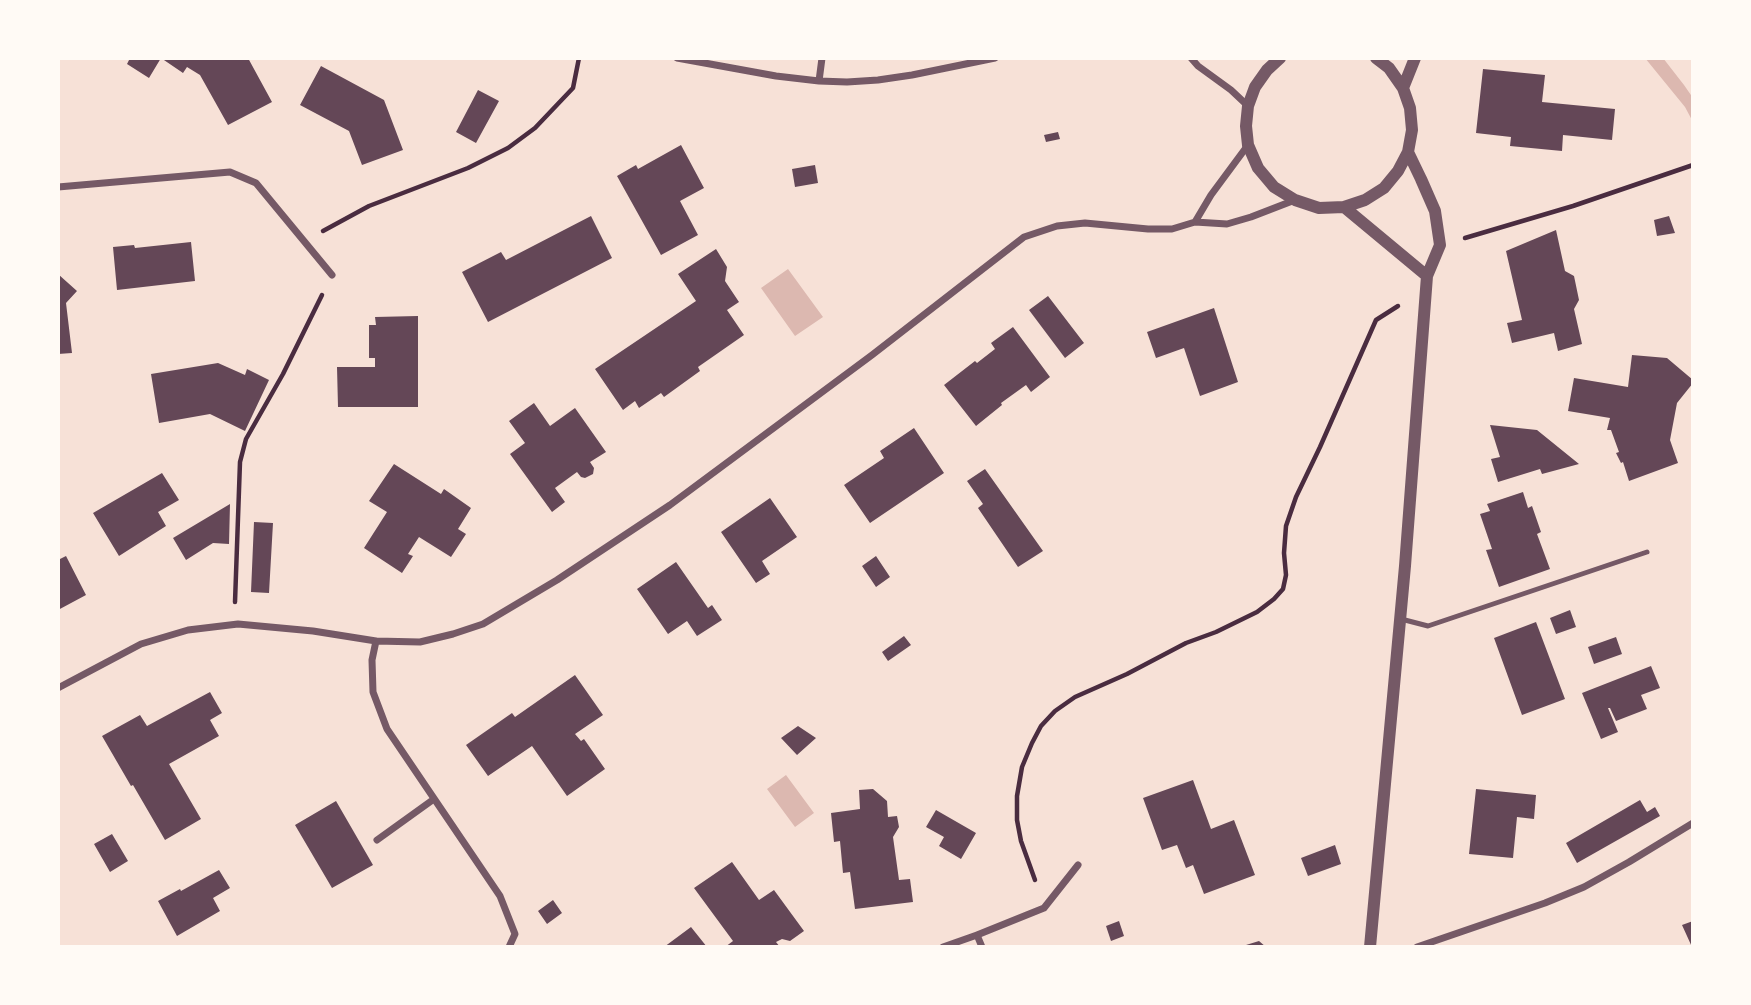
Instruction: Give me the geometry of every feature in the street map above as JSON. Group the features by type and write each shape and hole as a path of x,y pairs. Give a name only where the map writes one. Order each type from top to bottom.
{"street":[{"path":"677,58 730,69 847,82 912,75 995,58"},
{"path":"819,81 822,58"},
{"path":"1191,58 1248,106"},
{"path":"1280,58 1267,69 1255,87 1248,106 1248,145 1258,168 1274,187 1295,200 1319,208 1344,207 1365,200 1384,188 1398,171 1408,152 1412,130 1410,108 1403,88 1389,68 1376,58"},
{"path":"1403,88 1415,58"},
{"path":"1195,222 1210,195 1248,145"},
{"path":"1370,947 1401,619 1427,276 1440,245 1435,211 1408,152"},
{"path":"58,187 230,172 256,183 332,275"},
{"path":"58,688 141,644 188,630 234,624 313,631 376,641 420,642 483,624 557,580 681,497 872,355 1024,237 1057,226 1085,223 1160,229 1172,229 1195,222 1227,224 1251,218 1295,200"},
{"path":"1344,207 1427,276"},
{"path":"376,641 372,660 373,692 387,729 500,896 515,934 509,947"},
{"path":"377,840 434,799"},
{"path":"1417,947 1584,887 1693,823"},
{"path":"943,947 1044,908 1078,865"},
{"path":"977,934 982,947"}],"lane":[{"path":"1401,619 1428,626 1647,552"}],"path":[{"path":"304,241 369,206 468,169 508,148 535,128 573,88 579,58"},
{"path":"1440,245 1573,206 1693,165"},
{"path":"234,624 240,462 246,439 283,374 332,275"},
{"path":"1044,908 1021,841 1017,820 1017,796 1022,767 1041,726 1055,710 1075,697 1257,612 1283,589 1286,575 1286,526 1296,497 1371,329 1376,320 1407,302 1427,276"}],"shaded area":[{"path":"1645,58 1663,58 1684,85 1693,98 1693,122 1685,107"},
{"path":"788,269 823,317 795,336 761,288"},
{"path":"786,775 814,813 795,827 767,789"}],"building":[{"path":"130,58 161,58 149,78 127,64"},
{"path":"161,58 248,58 272,102 228,125 200,75 187,67 183,73"},
{"path":"321,66 384,100 403,150 362,165 349,131 300,105"},
{"path":"1483,69 1545,75 1542,102 1615,109 1612,140 1563,135 1562,151 1510,146 1511,137 1476,133"},
{"path":"478,90 499,101 476,143 456,132"},
{"path":"1058,132 1060,139 1046,142 1044,135"},
{"path":"681,145 704,188 680,201 698,235 661,255 617,176 636,165 638,169"},
{"path":"815,165 818,183 795,187 792,169"},
{"path":"591,216 612,258 488,322 462,272 501,252 506,260"},
{"path":"1669,216 1675,233 1657,236 1654,220"},
{"path":"1556,230 1565,271 1574,276 1579,300 1574,309 1582,344 1558,351 1554,333 1512,343 1507,323 1522,320 1506,251"},
{"path":"191,242 195,281 117,290 113,247 134,245 135,248"},
{"path":"716,249 727,267 725,281 739,302 727,310 744,335 698,367 700,371 664,397 661,393 639,408 635,401 623,410 595,369 696,301 678,274"},
{"path":"58,274 77,291 66,303 72,353 58,354"},
{"path":"1048,296 1084,343 1065,358 1029,310"},
{"path":"1214,308 1238,382 1200,396 1184,348 1156,358 1147,332"},
{"path":"418,316 418,407 338,407 337,367 375,367 375,358 369,358 369,325 376,325 375,317"},
{"path":"1013,327 1050,377 1031,392 1026,385 976,426 944,385 995,349 991,343"},
{"path":"1632,355 1667,358 1693,380 1693,383 1677,403 1670,440 1678,463 1629,481 1623,462 1621,463 1616,453 1619,452 1611,430 1607,430 1610,418 1568,411 1574,378 1628,387"},
{"path":"218,363 245,375 247,369 269,380 245,431 210,414 159,423 151,374"},
{"path":"534,403 550,426 575,408 606,452 590,462 594,468 593,474 585,478 577,472 555,488 565,502 552,512 510,454 525,443 509,421"},
{"path":"1490,425 1537,430 1579,464 1542,474 1540,469 1498,482 1491,459 1500,457"},
{"path":"914,428 944,473 870,523 844,485 884,458 880,451"},
{"path":"394,464 441,494 444,489 471,508 458,529 466,534 451,557 419,537 408,554 413,556 402,573 364,548 387,512 369,501"},
{"path":"985,469 1043,551 1018,567 978,508 983,504 967,481"},
{"path":"162,473 179,500 158,512 166,526 119,556 93,513"},
{"path":"1523,492 1528,508 1532,506 1541,532 1537,534 1550,569 1499,587 1486,550 1492,549 1480,514 1490,511 1487,504"},
{"path":"770,498 797,537 762,561 770,574 756,583 721,532"},
{"path":"230,504 229,544 213,543 186,560 173,538"},
{"path":"254,522 273,523 269,593 251,592"},
{"path":"66,556 86,595 58,610 58,560"},
{"path":"876,556 890,577 876,587 862,566"},
{"path":"676,562 708,608 712,605 722,620 697,636 687,621 668,634 637,589"},
{"path":"1570,610 1576,627 1556,634 1550,618"},
{"path":"1536,622 1565,699 1522,715 1494,638"},
{"path":"904,636 911,645 888,661 882,652"},
{"path":"1616,637 1622,654 1594,664 1588,647"},
{"path":"1651,666 1660,688 1641,695 1647,709 1616,721 1608,708 1618,732 1601,739 1582,693"},
{"path":"575,675 603,715 575,734 581,741 584,739 605,769 567,796 532,746 488,776 466,745 512,713 515,717"},
{"path":"210,692 222,713 210,720 219,736 169,764 201,819 165,840 102,736 140,715 147,726"},
{"path":"798,726 816,738 797,755 781,738"},
{"path":"1193,780 1211,829 1234,820 1255,875 1204,894 1193,865 1186,868 1177,845 1162,850 1143,798"},
{"path":"873,789 887,801 888,817 897,816 899,827 893,837 899,880 910,879 913,902 855,909 850,872 843,873 840,841 834,842 831,813 860,809 859,790"},
{"path":"1476,789 1536,795 1534,819 1517,817 1513,858 1469,854"},
{"path":"1640,800 1647,812 1655,807 1660,816 1577,863 1566,843"},
{"path":"336,801 373,865 332,888 295,825"},
{"path":"936,810 976,833 961,859 939,846 944,837 926,827"},
{"path":"112,834 128,861 110,872 94,844"},
{"path":"1335,845 1341,864 1308,876 1301,858"},
{"path":"732,862 759,900 774,890 804,931 790,941 782,939 776,942 780,947 725,947 733,941 694,888"},
{"path":"219,870 230,888 213,898 220,911 177,936 158,901"},
{"path":"553,900 562,913 547,924 538,911"},
{"path":"1119,921 1124,936 1111,941 1106,926"},
{"path":"1693,921 1693,947 1692,947 1682,925"},
{"path":"691,927 707,947 664,947"},
{"path":"1259,941 1266,947 1240,947 1246,945"}]}
